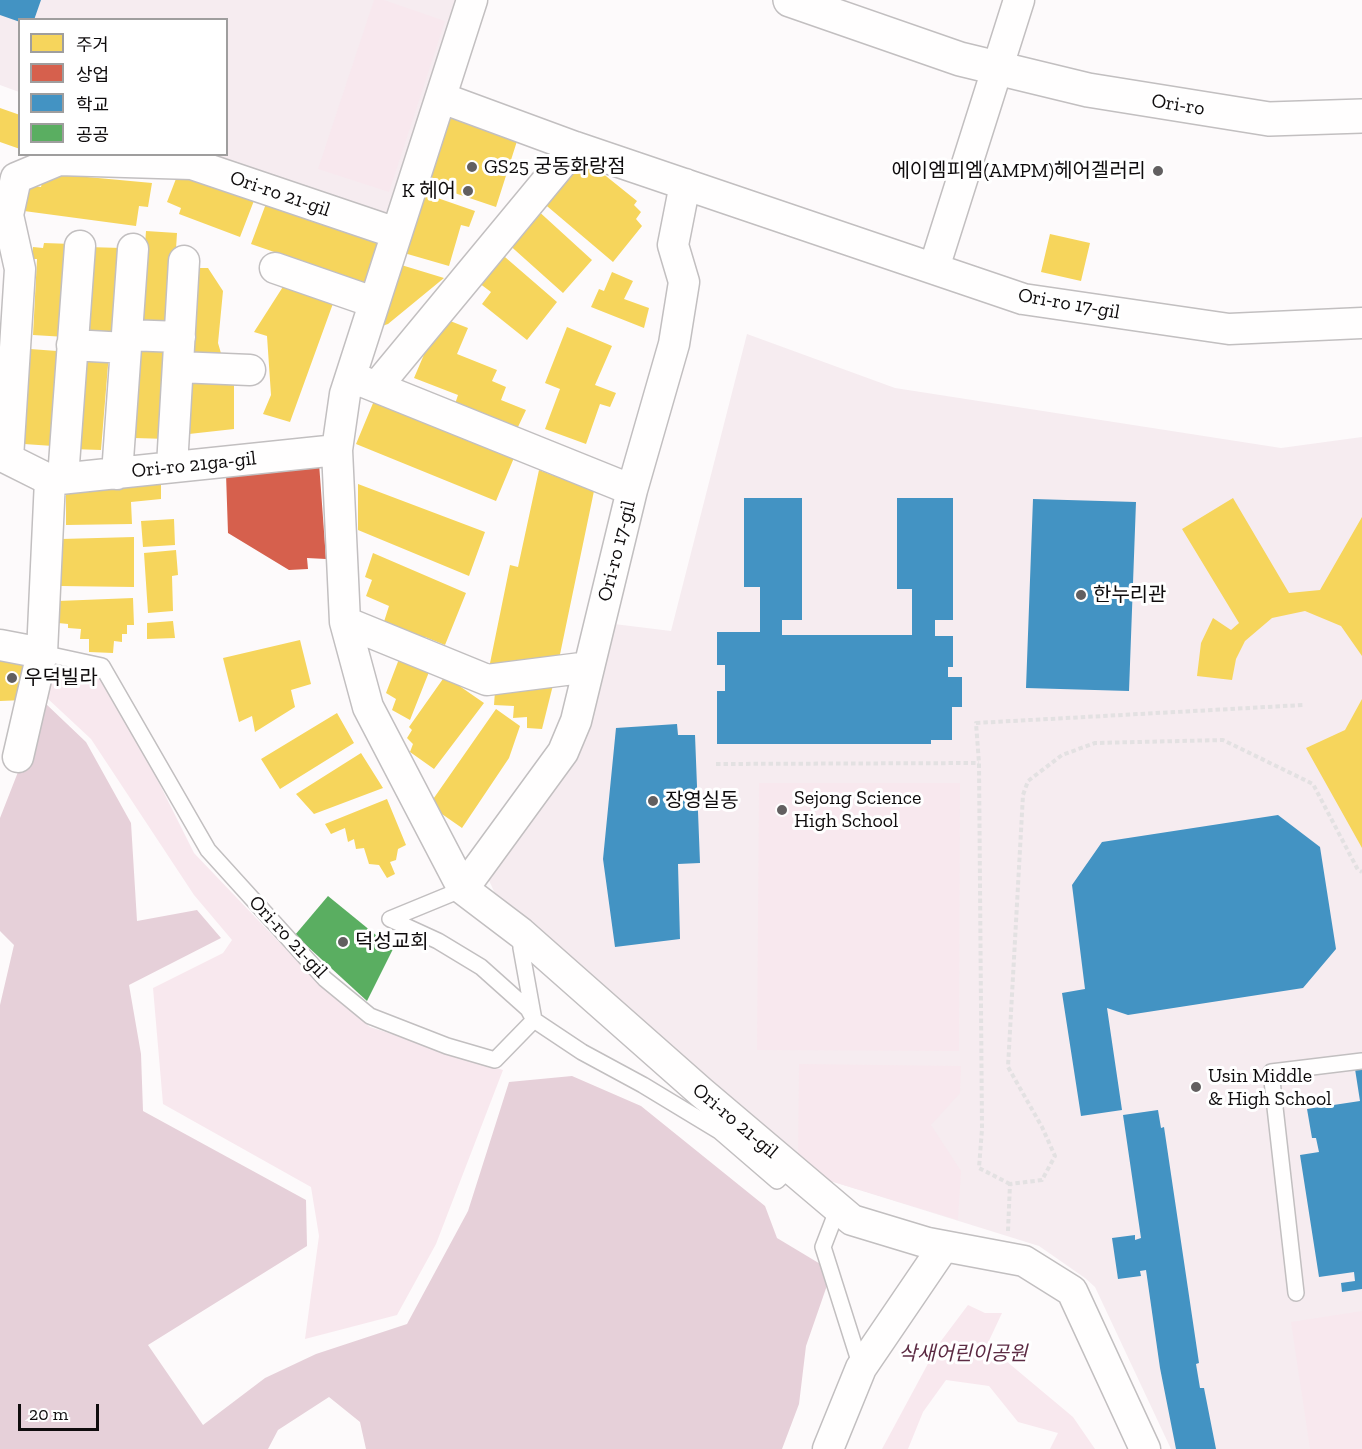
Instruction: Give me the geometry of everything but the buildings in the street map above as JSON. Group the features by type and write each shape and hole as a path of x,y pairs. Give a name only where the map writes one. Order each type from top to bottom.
{"main road":[{"name":"Ori-ro","path":"790,0 960,59 1088,90 1269,119 1362,116"}],"street":[{"name":"Ori-ro 21-gil","path":"472,0 442,98 349,377 338,450 345,622 368,707 463,889 520,933 852,1220 944,1246 1024,1262 1072,1290 1146,1449"},
{"path":"934,268 1019,0"},
{"name":"Ori-ro 17-gil","path":"442,98 574,147 1023,299 1230,329 1362,323"},
{"path":"378,385 574,147"},
{"name":"Ori-ro 21-gil","path":"4,456 20,269 8,215 16,178 59,160 192,164 396,233"},
{"name":"Ori-ro 17-gil","path":"463,889 563,753 576,721 632,490 674,344 684,282 673,245 685,184"},
{"path":"18,757 42,653 56,479 72,345 80,246"},
{"path":"117,474 133,249"},
{"path":"172,466 184,261"},
{"path":"275,268 373,302"},
{"path":"72,345 180,337"},
{"path":"178,368 250,370"},
{"path":"349,377 378,385 632,490"},
{"name":"Ori-ro 21ga-gil","path":"56,479 338,450"},
{"path":"4,456 56,479"},
{"path":"345,622 487,680 589,667"},
{"path":"0,645 42,653"},
{"path":"828,1449 861,1368 944,1246"}],"lane":[{"name":"Ori-ro 21-gil","path":"42,653 102,666 208,850 325,979 370,1016 447,1047 495,1060 534,1020"},
{"path":"463,889 390,920 438,941 481,967 528,1009 534,1020 582,1052 643,1085 719,1131 777,1181 791,1168"},
{"path":"520,933 534,1020"},
{"path":"1296,1293 1271,1072 1362,1061"},
{"path":"838,1208 823,1247 861,1368"}],"path":[{"path":"1303,705 976,723 979,763 982,1129 979,1168 1010,1184 1042,1180 1055,1156 1042,1127 1008,1067 1023,795 1028,781 1062,755 1095,743 1223,740 1313,784 1358,870 1362,872"},
{"path":"716,764 979,763"},
{"path":"1007,1234 1010,1184"}],"shaded area":[{"path":"0,0 472,0 399,222 206,156 228,156 228,18 18,18 18,92 0,85"},
{"name":"Sejong Science High School","path":"747,334 895,388 1281,448 1362,437 1362,1449 1171,1449 1095,1287 1085,1278 1039,1246 827,1180 498,900 486,874 539,801 606,623 671,631"},
{"path":"45,703 86,742 131,823 137,921 197,910 221,938 129,985 141,1054 143,1111 306,1200 307,1246 148,1345 203,1425 265,1378 316,1354 407,1324 468,1211 509,1082 572,1076 641,1106 765,1206 777,1238 832,1271 806,1346 799,1404 782,1449 366,1449 360,1422 329,1397 278,1430 268,1449 0,1449 0,1005 14,945 0,931 0,818"}],"green space":[{"path":"374,0 384,0 445,21 389,192 318,169"},
{"path":"52,659 92,671 115,695 194,853 319,984 370,1027 503,1070 436,1244 397,1315 305,1339 319,1236 311,1187 163,1104 153,988 223,953 232,940 194,895 91,739 47,698"},
{"path":"759,783 960,783 959,1051 757,1050"},
{"path":"799,1064 961,1066 960,1093 931,1125 961,1171 958,1220 827,1180 798,1155"},
{"name":"삭새어린이공원","path":"968,1305 985,1313 1002,1313 987,1345 1073,1417 1095,1449 1050,1449 1058,1433 1018,1422 989,1386 946,1380 923,1412 908,1449 882,1449 938,1345"},
{"path":"1362,1311 1362,1449 1310,1449 1291,1322"}],"place":[{"name":"GS25 궁동화랑점","path":"472,167"},
{"name":"에이엠피엠(AMPM)헤어겔러리","path":"1158,171"},
{"name":"K 헤어","path":"468,191"},
{"name":"한누리관","path":"1081,595"},
{"name":"우덕빌라","path":"12,678"},
{"name":"장영실동","path":"653,801"},
{"name":"Sejong Science High School","path":"782,810"},
{"name":"덕성교회","path":"343,942"},
{"name":"Usin Middle & High School","path":"1196,1087"}]}
